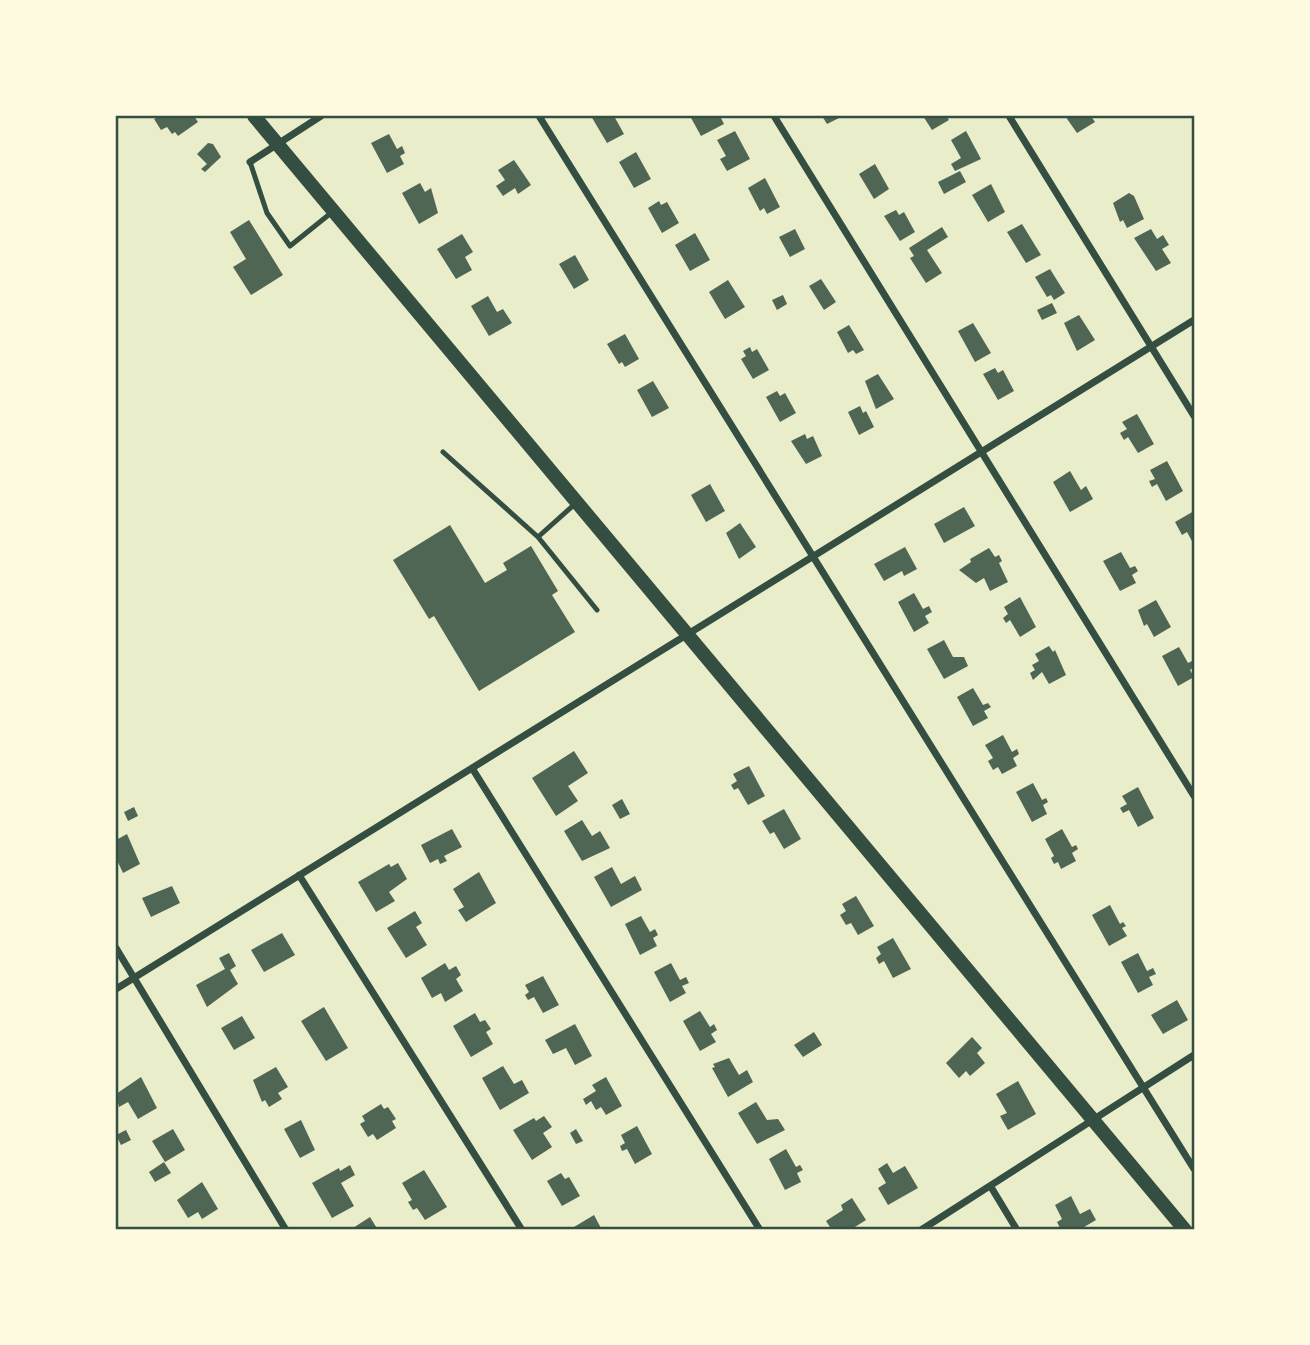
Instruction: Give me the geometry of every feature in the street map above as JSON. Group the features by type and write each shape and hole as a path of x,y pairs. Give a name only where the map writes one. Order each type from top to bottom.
{"main road":[{"path":"254,116 1185,1230"}],"street":[{"path":"250,162 321,116"},
{"path":"539,116 815,555 1141,1087 1195,1169"},
{"path":"774,116 984,451 1195,796"},
{"path":"1009,116 1195,416"},
{"path":"116,989 1195,320"},
{"path":"472,768 760,1230"},
{"path":"299,875 522,1230"},
{"path":"116,948 286,1230"},
{"path":"921,1230 1195,1055"},
{"path":"991,1187 1017,1230"}],"lane":[{"path":"250,162 267,213 290,246 334,211"},
{"path":"443,452 538,537 597,610"},
{"path":"538,537 576,503"}],"building":[{"path":"160,116 194,116 198,122 178,136 175,132 172,134 167,127 161,130 154,119"},
{"path":"591,116 614,116 624,134 607,143"},
{"path":"690,116 720,116 724,124 701,136"},
{"path":"822,116 843,116 827,124"},
{"path":"923,116 946,116 949,120 932,130"},
{"path":"1065,116 1091,116 1095,122 1077,133"},
{"path":"735,131 750,159 727,171 720,159 726,156 717,140"},
{"path":"966,131 981,159 955,171 951,164 961,158 951,140"},
{"path":"389,134 397,149 402,146 405,153 400,156 404,164 387,173 371,143"},
{"path":"208,143 213,144 221,157 205,172 201,169 207,164 197,154"},
{"path":"636,152 651,179 634,188 619,162"},
{"path":"514,160 531,185 518,194 515,188 503,196 496,186 505,180 498,170"},
{"path":"875,164 889,189 874,199 859,174"},
{"path":"960,171 966,182 944,194 938,182"},
{"path":"765,178 780,207 767,214 764,208 760,211 748,188"},
{"path":"420,183 425,192 431,188 438,213 419,224 402,193"},
{"path":"991,184 1005,212 988,222 972,195"},
{"path":"1129,193 1134,196 1144,219 1127,228 1123,220 1120,222 1113,203"},
{"path":"659,201 661,205 667,202 679,223 662,233 648,208"},
{"path":"896,210 899,215 904,212 915,232 900,241 884,216"},
{"path":"249,220 283,275 251,295 233,267 246,259 230,232"},
{"path":"1022,224 1041,255 1026,263 1007,232"},
{"path":"942,227 948,237 927,250 942,273 926,283 910,258 914,256 909,248"},
{"path":"795,229 805,249 790,257 779,237"},
{"path":"1151,229 1157,239 1163,235 1169,245 1162,249 1171,263 1156,271 1134,238"},
{"path":"695,233 710,260 690,271 675,245"},
{"path":"462,234 473,252 465,257 472,270 456,279 437,249"},
{"path":"575,255 589,280 574,289 559,264"},
{"path":"1050,269 1065,293 1054,300 1051,295 1047,297 1035,277"},
{"path":"821,279 836,302 824,310 809,286"},
{"path":"728,280 745,307 725,319 709,292"},
{"path":"783,295 787,304 777,310 772,300"},
{"path":"488,296 497,312 503,309 512,323 489,336 471,306"},
{"path":"1052,303 1057,313 1042,320 1037,310"},
{"path":"1079,315 1095,340 1077,351 1064,323"},
{"path":"973,323 991,353 975,362 958,331"},
{"path":"849,325 864,350 856,354 853,350 848,353 837,332"},
{"path":"625,334 639,359 625,367 622,362 619,364 607,344"},
{"path":"750,347 752,352 757,349 769,370 753,379 741,359 746,356 743,351"},
{"path":"995,368 998,373 1003,370 1014,391 998,400 983,374"},
{"path":"878,374 894,399 876,409 865,381"},
{"path":"653,381 669,408 652,417 637,390"},
{"path":"777,391 780,396 785,393 796,413 780,422 766,397"},
{"path":"860,406 863,413 866,411 874,427 859,435 848,412"},
{"path":"1137,414 1154,444 1138,453 1128,437 1124,440 1120,433 1127,429 1122,422"},
{"path":"805,434 807,439 813,436 822,456 806,464 791,441"},
{"path":"1167,461 1183,491 1166,501 1157,484 1152,487 1149,481 1155,479 1150,470"},
{"path":"1070,471 1081,490 1086,486 1093,499 1070,512 1053,482"},
{"path":"710,484 725,511 706,522 691,495"},
{"path":"964,507 975,526 944,543 934,524"},
{"path":"1194,511 1194,545 1187,532 1182,535 1175,522"},
{"path":"740,523 756,547 739,559 726,533"},
{"path":"450,525 485,583 507,570 503,563 531,546 558,591 552,595 575,632 479,691 434,616 429,619 393,560"},
{"path":"905,547 917,569 904,576 902,571 884,581 874,564"},
{"path":"989,548 995,557 999,555 1002,561 999,563 1008,582 990,591 984,578 976,583 959,570 971,562 970,559"},
{"path":"1121,552 1130,568 1135,566 1138,571 1132,575 1136,583 1120,591 1103,561"},
{"path":"914,593 923,609 929,606 932,612 925,616 929,623 914,632 898,602"},
{"path":"1020,597 1036,627 1020,637 1010,620 1006,623 1003,618 1008,614 1004,607"},
{"path":"1156,600 1171,627 1154,637 1147,624 1144,626 1138,610"},
{"path":"944,640 953,657 964,657 968,666 944,679 927,649"},
{"path":"1049,646 1053,652 1055,650 1066,675 1049,684 1042,672 1033,680 1030,673 1035,670 1032,665 1039,661 1035,654"},
{"path":"1179,647 1188,663 1194,660 1194,667 1190,670 1194,677 1178,686 1162,656"},
{"path":"973,688 983,705 988,703 991,707 984,711 988,718 973,726 957,697"},
{"path":"1003,735 1012,752 1017,749 1019,754 1013,758 1017,766 1002,774 998,767 993,770 988,761 993,758 985,745"},
{"path":"574,751 588,773 568,786 578,801 556,816 532,778"},
{"path":"749,766 765,796 748,805 738,788 734,790 731,785 737,781 733,774"},
{"path":"1033,783 1042,800 1046,798 1048,802 1043,805 1047,814 1032,822 1016,792"},
{"path":"1138,787 1154,818 1138,827 1129,810 1123,813 1120,808 1127,804 1122,796"},
{"path":"622,799 630,814 620,819 612,805"},
{"path":"134,807 138,816 128,821 124,812"},
{"path":"784,809 801,839 784,849 774,832 770,834 762,821"},
{"path":"582,820 592,836 600,831 610,848 582,861 564,831"},
{"path":"452,829 462,847 444,856 447,861 440,864 438,859 430,863 421,845"},
{"path":"1062,829 1072,847 1076,845 1078,849 1072,853 1076,861 1061,869 1058,862 1054,864 1051,858 1054,856 1045,839"},
{"path":"127,834 140,864 123,873 116,858 116,840"},
{"path":"398,863 407,879 389,892 395,901 376,912 358,882 389,864 391,867"},
{"path":"612,867 621,884 635,876 642,890 611,907 594,877"},
{"path":"479,872 496,903 466,922 458,910 464,907 453,889"},
{"path":"172,886 180,903 151,917 142,898"},
{"path":"856,896 874,926 858,935 851,923 846,925 840,915 846,911 842,904"},
{"path":"1110,905 1120,924 1123,922 1126,926 1122,928 1127,936 1109,946 1092,915"},
{"path":"415,911 422,923 416,927 427,945 406,958 387,928"},
{"path":"641,916 650,932 655,929 658,935 653,938 657,946 640,955 625,924"},
{"path":"282,933 295,955 264,972 251,950"},
{"path":"893,938 911,969 893,978 884,961 879,964 876,958 881,954 877,947"},
{"path":"229,953 236,966 230,970 238,984 207,1007 196,985 225,969 219,958"},
{"path":"1138,953 1147,971 1153,968 1156,974 1149,977 1153,985 1138,993 1121,962"},
{"path":"445,963 449,970 456,966 461,975 456,979 463,991 445,1002 441,993 432,998 421,978"},
{"path":"671,963 680,980 686,977 689,983 682,986 686,993 670,1002 654,972"},
{"path":"543,976 559,1005 543,1013 534,997 528,1000 525,995 529,992 525,985"},
{"path":"1177,1000 1188,1020 1163,1034 1151,1015"},
{"path":"324,1007 348,1048 326,1061 301,1021"},
{"path":"700,1011 710,1027 714,1024 717,1030 711,1034 716,1042 700,1051 683,1021"},
{"path":"475,1013 480,1022 485,1020 491,1029 486,1032 493,1044 471,1057 453,1026"},
{"path":"242,1016 255,1038 234,1050 221,1028"},
{"path":"575,1024 592,1056 575,1065 566,1048 553,1054 545,1040"},
{"path":"814,1032 822,1045 803,1057 794,1045"},
{"path":"972,1037 982,1048 977,1053 985,1063 970,1076 966,1071 959,1078 946,1063"},
{"path":"729,1058 739,1075 747,1070 753,1082 728,1097 712,1068 715,1067 713,1064"},
{"path":"503,1066 514,1084 522,1080 529,1093 500,1110 482,1078"},
{"path":"276,1067 288,1087 278,1093 282,1099 269,1107 265,1100 262,1102 253,1080"},
{"path":"141,1077 157,1108 138,1119 128,1102 119,1107 116,1094"},
{"path":"606,1077 622,1106 606,1115 601,1107 596,1110 591,1101 586,1105 583,1099 596,1091 592,1085"},
{"path":"1018,1081 1036,1114 1008,1130 1000,1116 1007,1113 996,1094"},
{"path":"756,1102 767,1120 778,1119 785,1130 757,1144 738,1113"},
{"path":"381,1104 384,1109 388,1107 396,1119 392,1121 396,1128 377,1140 373,1134 368,1137 360,1124 365,1121 362,1116"},
{"path":"544,1116 552,1127 543,1133 552,1147 532,1160 513,1130 534,1118 536,1121"},
{"path":"301,1120 315,1150 300,1158 284,1129"},
{"path":"637,1126 652,1154 635,1164 627,1149 622,1151 620,1146 625,1143 621,1135"},
{"path":"173,1129 185,1150 165,1162 152,1141"},
{"path":"576,1129 583,1141 576,1144 570,1133"},
{"path":"126,1130 131,1140 121,1145 116,1135"},
{"path":"786,1149 796,1167 800,1165 803,1170 797,1173 801,1182 785,1190 769,1159"},
{"path":"164,1162 171,1173 155,1182 149,1172"},
{"path":"887,1163 893,1173 905,1166 918,1188 888,1205 878,1188 886,1183 878,1169"},
{"path":"350,1165 355,1175 341,1183 354,1206 332,1218 312,1183"},
{"path":"424,1170 447,1207 425,1220 417,1208 413,1210 408,1202 412,1200 402,1183"},
{"path":"561,1173 565,1179 569,1177 580,1196 562,1206 547,1181"},
{"path":"202,1182 218,1209 202,1219 198,1212 188,1218 177,1200"},
{"path":"1071,1196 1080,1214 1090,1209 1096,1220 1079,1230 1061,1230 1057,1222 1062,1219 1055,1205"},
{"path":"852,1198 866,1220 850,1230 832,1230 826,1221 843,1210 841,1205"},
{"path":"594,1215 602,1230 575,1230 574,1227"},
{"path":"370,1217 378,1230 350,1230"}]}
